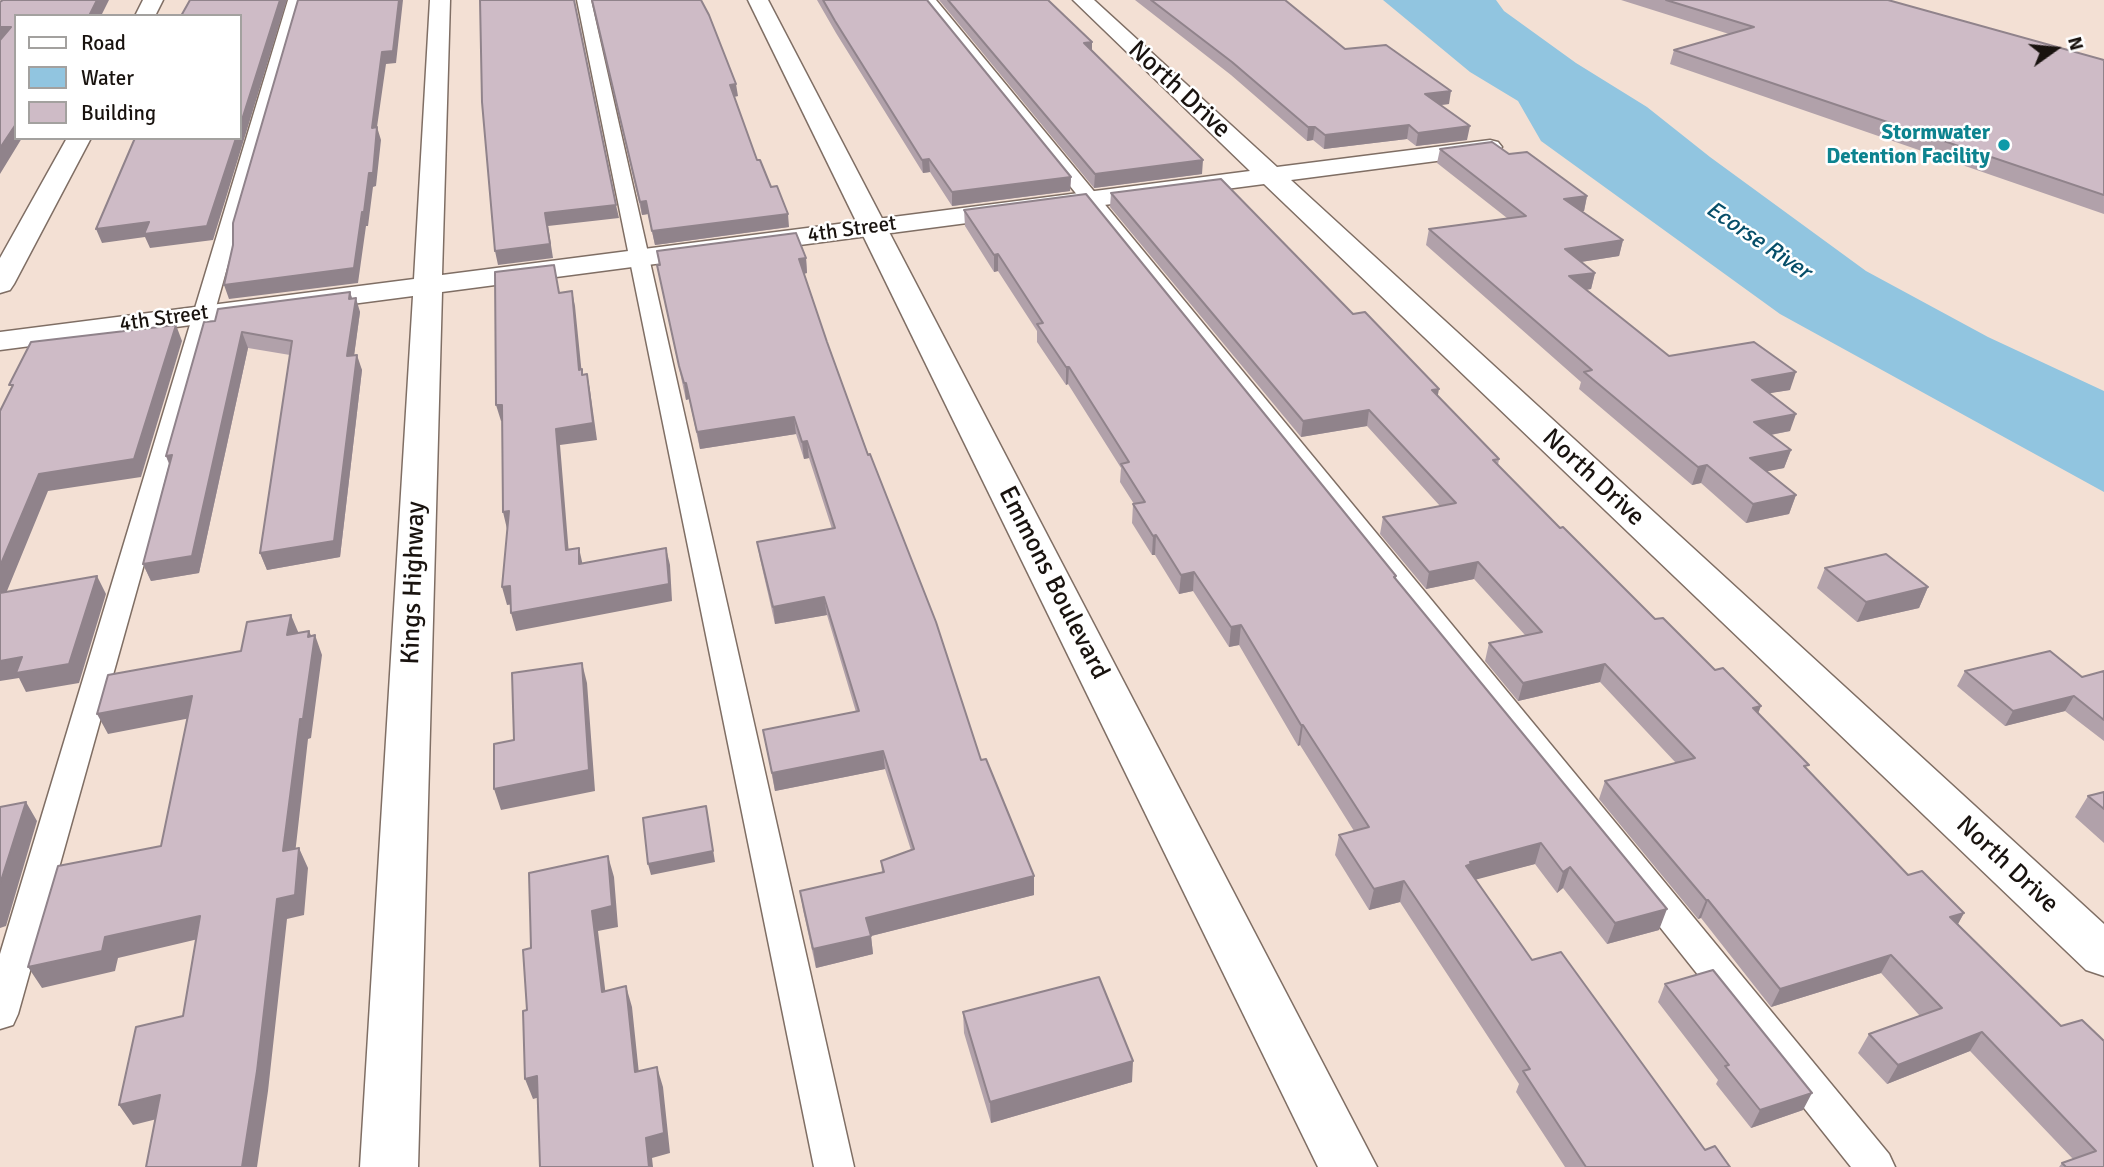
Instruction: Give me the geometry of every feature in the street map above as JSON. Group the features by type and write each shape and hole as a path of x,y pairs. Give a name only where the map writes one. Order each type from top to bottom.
{"street":[{"name":"Kings Highway","path":"390,1167 440,0"},
{"name":"Emmons Boulevard","path":"758,0 1348,1167"},
{"name":"North Drive","path":"1083,0 2104,955"},
{"path":"0,284 78,140"},
{"name":"4th Street","path":"0,341 1495,146"}],"lane":[{"path":"0,1014 295,0"},
{"path":"584,0 834,1167"},
{"path":"929,0 1875,1167"}],"water":[{"name":"Ecorse River","path":"1383,0 1496,0 1504,11 1576,63 1647,107 1710,157 1866,271 1988,337 2104,391 2104,492 1780,314 1541,141 1518,101 1470,72"}],"building":[{"path":"97,0 90,14 14,14 14,127 0,148 0,40 11,27 0,27 0,2"},
{"path":"190,0 280,0 242,120 242,14 182,14"},
{"path":"298,0 399,0 393,51 382,52 372,128 377,127 373,173 369,173 354,268 224,285 233,245 233,223"},
{"path":"480,0 574,0 616,205 545,213 550,244 495,251 482,102"},
{"path":"592,0 701,0 736,84 730,85 757,160 760,160 771,187 777,186 788,214 652,231 646,201 640,202"},
{"path":"823,0 927,0 1071,177 952,192 929,159 922,160"},
{"path":"948,0 1048,0 1092,42 1084,43 1203,160 1095,174"},
{"path":"1151,0 1285,0 1345,49 1386,45 1451,91 1425,94 1470,126 1418,133 1409,125 1325,135 1315,127 1308,127 1232,62"},
{"name":"Stormwater Detention Facility","path":"1666,0 1888,0 2104,60 2104,195 1674,50 1754,27"},
{"path":"134,140 235,140 207,226 144,234 149,222 96,229"},
{"path":"1492,142 1509,154 1527,152 1587,196 1564,199 1623,240 1565,249 1595,273 1569,276 1669,356 1754,342 1796,372 1752,380 1796,414 1754,422 1791,450 1750,458 1796,495 1753,504 1707,465 1698,467 1584,372 1592,370 1429,229 1526,216 1440,149"},
{"path":"1221,179 1353,314 1365,312 1439,389 1432,390 1499,459 1493,460 1560,528 1563,527 1655,619 1663,618 1715,670 1723,668 1761,706 1753,708 1809,765 1804,766 1908,875 1922,871 1964,913 1950,917 2061,1026 2082,1020 2104,1041 2104,1167 2066,1167 2062,1163 2096,1151 1982,1032 1898,1065 1869,1034 1942,1008 1891,955 1780,989 1708,900 1605,781 1695,758 1605,664 1523,683 1489,643 1542,632 1478,562 1429,572 1383,517 1456,503 1369,410 1303,421 1111,193"},
{"path":"1086,194 1396,576 1394,577 1667,909 1615,923 1570,867 1563,872 1541,843 1470,862 1471,864 1466,866 1532,960 1561,952 1705,1150 1715,1146 1730,1167 1586,1167 1523,1071 1530,1069 1404,881 1374,889 1339,835 1369,827 1301,725 1241,625 1231,627 1194,572 1181,575 1156,535 1153,536 1133,504 1145,502 1121,464 1129,462 1069,367 1066,367 1037,324 1043,323 998,254 994,255 964,210"},
{"path":"796,233 806,258 799,259 868,455 870,454 936,622 981,760 986,759 1034,876 866,918 871,936 813,949 800,891 884,872 881,861 914,849 883,751 772,773 763,730 859,711 824,597 773,607 757,542 835,528 807,441 802,442 794,417 697,432 686,383 679,366 657,265 660,265 657,251"},
{"path":"554,265 559,293 572,291 579,370 582,369 582,375 587,374 593,423 556,429 566,550 579,548 579,564 666,548 669,584 511,613 510,586 502,587 509,511 503,512 502,405 496,405 495,272"},
{"path":"350,292 349,299 356,298 347,356 357,355 334,541 260,553 292,341 242,332 192,556 143,564 172,455 166,456 204,322 215,321 218,309"},
{"path":"176,325 134,459 39,474 0,566 0,411 13,385 9,385 31,342"},
{"path":"1886,554 1928,587 1866,602 1825,568"},
{"path":"97,576 69,664 16,673 22,657 0,661 0,593"},
{"path":"291,615 287,635 309,631 308,637 315,635 303,719 300,719 283,851 299,848 295,895 277,899 257,1071 242,1167 146,1167 160,1095 119,1105 136,1027 183,1016 200,916 105,937 102,951 28,967 58,866 161,846 192,696 97,714 108,675 241,651 247,622"},
{"path":"2050,651 2082,677 2104,671 2104,720 2074,696 2013,711 1965,671"},
{"path":"582,663 589,770 494,789 494,744 514,740 512,673"},
{"path":"2104,792 2104,809 2088,796"},
{"path":"26,802 0,884 0,807"},
{"path":"706,806 713,851 648,864 643,818"},
{"path":"608,856 612,906 592,911 602,992 626,986 635,1072 657,1067 664,1133 646,1138 649,1167 540,1167 537,1076 525,1079 523,1011 527,1010 523,950 531,948 529,873"},
{"path":"1713,970 1812,1093 1760,1110 1725,1066 1729,1065 1665,984"},
{"path":"1099,977 1133,1061 990,1102 963,1012"}],"place":[{"name":"Stormwater Detention Facility","path":"2004,145"}]}
